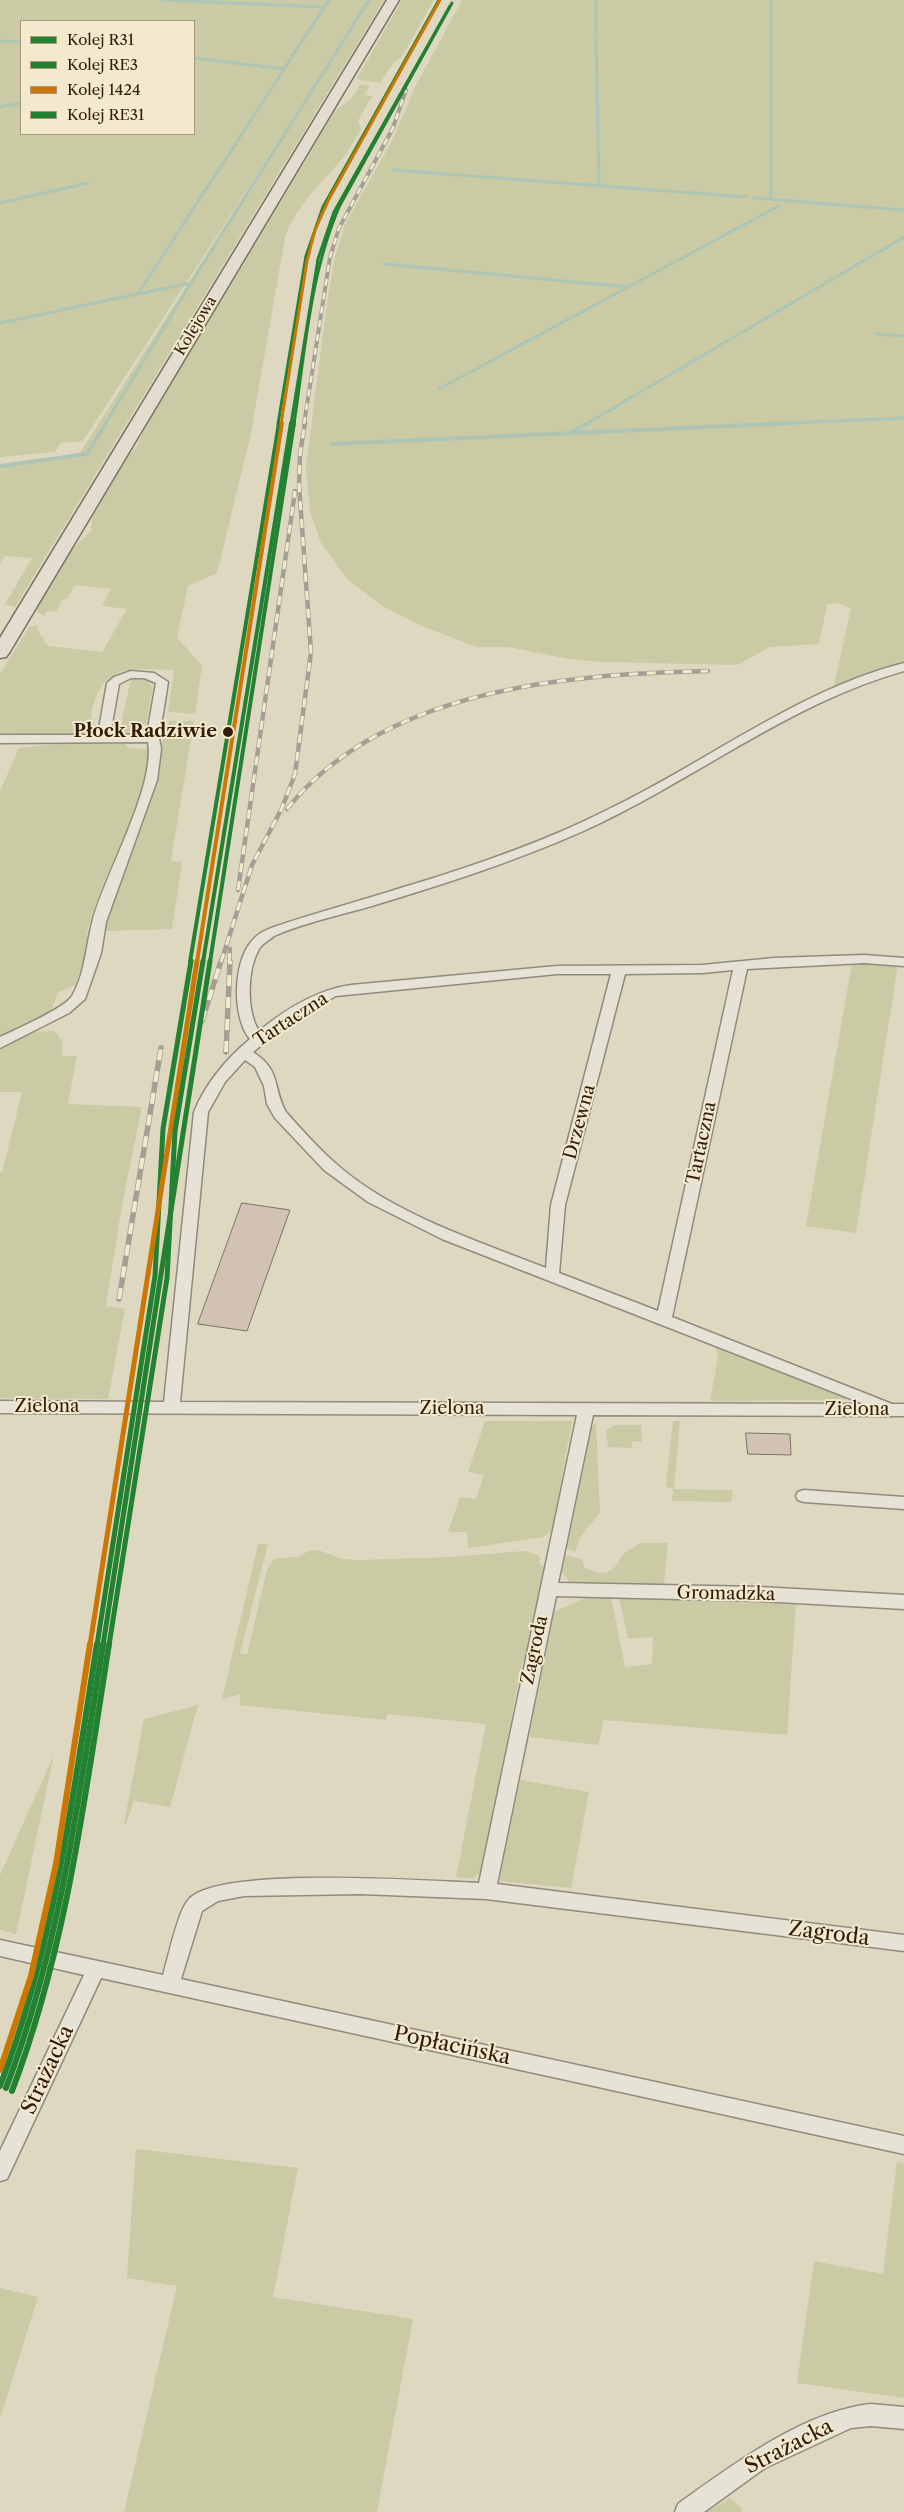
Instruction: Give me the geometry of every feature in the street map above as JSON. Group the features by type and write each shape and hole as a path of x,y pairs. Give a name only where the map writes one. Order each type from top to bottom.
{"main road":[{"name":"Kolejowa","path":"0,653 393,0"}],"street":[{"path":"258,1039 250,1028 245,1008 244,988 252,950 266,935 283,928 478,868 541,845 638,800 795,711 843,690 904,667"},
{"path":"0,1043 64,1010 78,999 94,953 99,922 151,780 155,749 153,738 162,682 151,675 137,674 124,675 113,683 103,739"},
{"path":"0,739 153,738"},
{"name":"Tartaczna","path":"171,1408 201,1112 204,1100 212,1086 243,1052 258,1039 323,996 341,991 536,971 702,970 741,965 864,959 904,962"},
{"name":"Tartaczna","path":"664,1320 741,965"},
{"name":"Drzewna","path":"550,1275 554,1269 558,1205 619,970"},
{"path":"243,1052 261,1064 271,1086 274,1104 280,1115 316,1154 346,1180 420,1223 664,1320 900,1410"},
{"name":"Zielona","path":"0,1407 900,1410"},
{"name":"Zagroda","path":"486,1891 547,1590 586,1410"},
{"path":"804,1496 904,1503"},
{"name":"Gromadzka","path":"547,1590 760,1594 904,1602"},
{"name":"Zagroda","path":"170,1984 195,1905 214,1894 244,1888 361,1886 486,1891 904,1943"},
{"name":"Popłacińska","path":"0,1948 904,2145"},
{"name":"Strażacka","path":"0,2172 96,1969"},
{"name":"Strażacka","path":"686,2512 757,2460 825,2427 851,2417 871,2415 904,2418"}],"green space":[{"path":"0,0 384,0 15,607 5,604 32,558 5,556 0,563 0,465 78,456 273,150 83,441 61,443 55,452 0,457"},
{"path":"402,0 434,0 401,58 394,62 380,83 359,80 357,78"},
{"path":"462,0 904,0 904,663 833,690 851,608 836,603 827,605 819,644 770,647 737,665 603,662 568,659 509,647 477,647 424,627 384,607 348,580 321,543 310,512 306,467 327,302 335,257 345,224 393,139 414,89"},
{"path":"360,85 370,85 365,95 372,96 358,121 361,129 342,159 295,216 285,238 250,438 217,573 188,586 177,638 202,665 195,714 168,712 174,670 137,669 117,673 108,679 101,688 93,704 92,718 97,729 94,733 81,736 0,733 0,674 29,627 39,625 37,629 48,646 102,652 127,609 102,606 111,589 75,585 67,599 63,599 56,612 47,611 44,616 35,611 71,550 91,531 92,517 128,456 137,447 145,427 335,111 351,99"},
{"path":"131,678 144,679 153,687 146,724 139,731 114,734 112,730 121,726"},
{"path":"169,721 194,721 171,861 182,862 172,929 106,931 103,928"},
{"path":"57,744 125,744 129,748 151,749 148,777 102,908 94,915 88,927 87,934 91,941 89,952 75,985 59,992 50,1012 0,1038 0,791 19,748"},
{"path":"852,963 898,964 856,1233 806,1226"},
{"path":"53,1031 62,1042 62,1056 77,1056 68,1104 142,1107 122,1205 106,1306 125,1309 108,1399 0,1398 0,1173 2,1173 22,1092 0,1092 0,1047 29,1032"},
{"path":"715,1344 848,1398 844,1400 710,1401 718,1357"},
{"path":"485,1421 572,1421 552,1531 543,1537 468,1548 467,1532 448,1532 460,1497 476,1499 484,1475 468,1472"},
{"path":"673,1421 680,1421 674,1489 733,1490 731,1502 672,1501 673,1490 666,1486"},
{"path":"596,1423 600,1513 581,1536 575,1552 566,1549 591,1428"},
{"path":"615,1425 641,1425 642,1442 632,1441 632,1448 608,1447 606,1431"},
{"path":"640,1543 668,1543 664,1583 661,1587 569,1582 562,1572 565,1555 582,1559 584,1567 595,1572 605,1573 615,1567 623,1554"},
{"path":"258,1544 268,1544 240,1654 247,1654 267,1570 273,1560 278,1558 298,1557 310,1550 321,1551 342,1559 360,1560 449,1557 524,1551 538,1555 541,1559 538,1561 541,1566 544,1566 526,1662 522,1662 483,1869 473,1879 456,1877 486,1724 387,1714 386,1720 239,1705 241,1694 222,1699"},
{"path":"611,1597 625,1667 652,1664 653,1637 628,1639 619,1598 796,1604 787,1735 604,1720 598,1745 529,1737 554,1612 585,1598"},
{"path":"198,1705 170,1807 134,1801 126,1824 124,1824 144,1719"},
{"path":"54,1755 16,1934 0,1930 0,1875"},
{"path":"520,1780 589,1792 571,1888 499,1881"},
{"path":"136,2149 298,2168 273,2297 413,2319 377,2512 124,2512 177,2286 127,2278"},
{"path":"897,2162 904,2163 904,2398 797,2383 814,2261 883,2274"},
{"path":"0,2288 38,2297 0,2419"},
{"path":"730,2498 742,2509 741,2512 706,2512"}],"building":[{"path":"242,1203 290,1210 247,1331 198,1324"},
{"path":"746,1433 790,1434 791,1455 748,1454"}],"waterway":[{"path":"163,0 324,7"},
{"path":"138,294 329,0"},
{"path":"191,283 369,0"},
{"path":"596,0 596,36"},
{"path":"771,0 771,41"},
{"path":"596,40 599,186"},
{"path":"0,41 20,42"},
{"path":"771,45 771,199"},
{"path":"195,58 284,69"},
{"path":"0,107 20,103"},
{"path":"394,170 599,186"},
{"path":"0,203 88,183"},
{"path":"599,186 746,197"},
{"path":"754,198 904,210"},
{"path":"628,287 779,206"},
{"path":"586,424 904,237"},
{"path":"385,264 628,287"},
{"path":"105,424 191,283"},
{"path":"138,294 191,283"},
{"path":"439,389 628,287"},
{"path":"0,323 138,294"},
{"path":"876,334 904,336"},
{"path":"767,424 904,418"},
{"path":"0,466 87,454 106,423"},
{"path":"571,433 588,423"},
{"path":"332,444 794,423"}],"railway":[{"path":"304,424 330,257 339,228 393,128 406,90"},
{"path":"221,962 252,865 282,808 295,774 311,652 299,485 300,454 305,423"},
{"path":"238,890 295,491"},
{"path":"287,809 327,769 373,737 425,713 480,696 538,684 596,677 708,671"},
{"path":"229,962 230,949"},
{"path":"202,1021 221,961"},
{"path":"226,1052 230,961"},
{"path":"119,1299 161,1048"}],"rail line":[{"name":"R31","path":"0,2086 21,2032 37,1977 62,1865 155,1276 163,1129 306,256 323,207 439,0"},
{"name":"1424","path":"0,2070 31,1976 56,1864 307,261 315,230 329,199 440,0"},
{"name":"RE3","path":"6,2088 26,2034 43,1978 68,1866 319,264 327,234 340,205 452,3"},
{"name":"RE31","path":"12,2091 33,2036 49,1981 74,1867 167,1278 175,1131 318,259 334,212 450,6"}],"place":[{"name":"Płock Radziwie","path":"228,732"}]}
